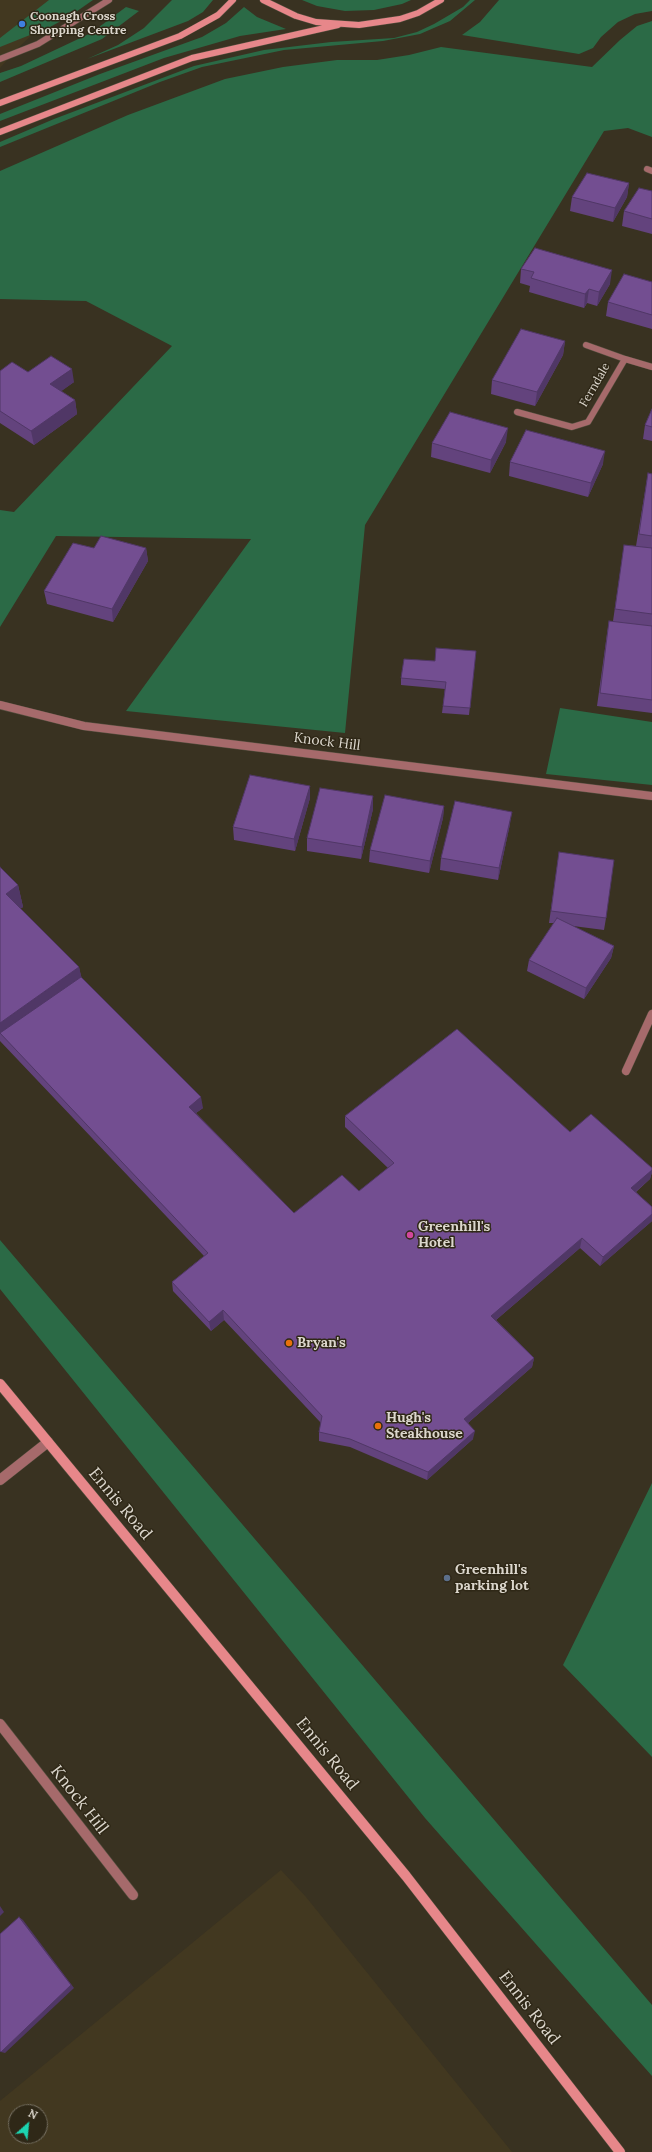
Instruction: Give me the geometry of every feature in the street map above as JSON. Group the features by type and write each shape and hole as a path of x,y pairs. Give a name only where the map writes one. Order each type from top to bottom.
{"street":[{"path":"0,59 38,44 76,22 109,0"},
{"path":"0,103 144,48 180,36 218,15 233,0"},
{"path":"263,0 296,16 338,24 366,24 400,19 418,13 441,0"},
{"path":"0,132 192,58 338,24"},
{"name":"Ferndale","path":"586,345 652,367"},
{"name":"Ferndale","path":"516,412 572,427 588,422 625,359"},
{"name":"Knock Hill","path":"0,705 84,726 652,796"},
{"path":"626,1071 652,1014"},
{"name":"Ennis Road","path":"0,1384 406,1876 620,2152"},
{"path":"0,1480 48,1442"},
{"name":"Knock Hill","path":"0,1724 132,1895"}],"shaded area":[{"name":"Coonagh Cross Shopping Centre","path":"0,0 69,0 18,48 0,68"},
{"path":"281,1870 306,1897 512,2152 0,2152 0,2101"}],"green space":[{"path":"49,0 93,0 70,16 50,27 0,47 0,38"},
{"path":"172,0 213,0 203,12 188,21 87,59 118,45 144,28"},
{"path":"302,0 411,0 402,4 374,10 345,11 317,6"},
{"path":"470,0 475,0 450,21 420,34 383,41 284,50 202,67 160,82 0,147 0,142 54,119 194,66 264,50 331,42 394,38 417,32 434,24 463,7"},
{"path":"499,0 652,0 652,11 635,14 618,22 601,37 593,48 579,54 462,35 480,22"},
{"path":"126,7 139,11 102,39 0,82 0,73 21,66 91,33"},
{"path":"244,7 257,17 286,29 240,36 164,58 0,121 0,114 100,74 202,37 226,23"},
{"path":"652,21 652,137 628,128 604,131 365,525 345,733 126,711 251,539 56,536 0,627 0,510 14,512 172,346 86,301 0,299 0,171 128,115 225,79 283,67 337,60 377,60 409,55 441,47 592,67 637,26"},
{"path":"560,708 652,722 652,785 546,774"},
{"path":"0,1240 652,2005 652,2076 425,1818 0,1289"},
{"path":"652,1483 652,1757 563,1665"}],"building":[{"path":"587,173 629,183 615,208 572,197"},
{"path":"639,188 652,191 652,219 624,211"},
{"path":"535,248 612,270 599,292 589,289 585,294 531,278 534,272 521,269"},
{"path":"624,274 652,282 652,315 608,302"},
{"path":"521,329 565,341 537,392 492,380"},
{"path":"51,356 72,369 50,384 75,400 31,431 0,411 0,371 12,362 28,372"},
{"path":"652,409 652,427 645,425"},
{"path":"450,412 508,428 491,460 432,443"},
{"path":"526,430 605,451 591,483 510,462"},
{"path":"648,473 652,474 652,536 639,534"},
{"path":"101,536 146,548 112,609 44,591 73,543 94,548"},
{"path":"624,545 652,548 652,614 615,609"},
{"path":"609,621 652,626 652,700 600,693"},
{"path":"436,648 476,651 470,708 443,706 446,682 401,678 404,659 435,661"},
{"path":"250,775 310,786 294,839 233,827"},
{"path":"320,788 373,796 362,847 307,838"},
{"path":"385,795 444,806 430,861 370,850"},
{"path":"455,801 512,812 499,868 441,858"},
{"path":"559,852 614,860 606,918 551,911"},
{"path":"0,867 18,885 6,894 79,967 0,1023"},
{"path":"557,918 614,946 586,988 529,960"},
{"name":"Greenhill's Hotel","path":"81,977 201,1097 189,1107 294,1213 342,1175 359,1191 394,1163 345,1116 457,1029 570,1132 591,1114 652,1168 652,1170 631,1188 652,1207 652,1214 603,1257 582,1238 491,1316 534,1358 464,1419 475,1431 428,1472 350,1439 319,1432 322,1416 223,1310 209,1322 172,1282 208,1253 0,1033"},
{"path":"19,1917 71,1985 1,2052 0,1934"}],"place":[{"name":"Coonagh Cross Shopping Centre","path":"22,24"},
{"name":"Greenhill's Hotel","path":"410,1235"},
{"name":"Bryan's","path":"289,1343"},
{"name":"Hugh's Steakhouse","path":"378,1426"},
{"name":"Greenhill's parking lot","path":"447,1578"}]}
